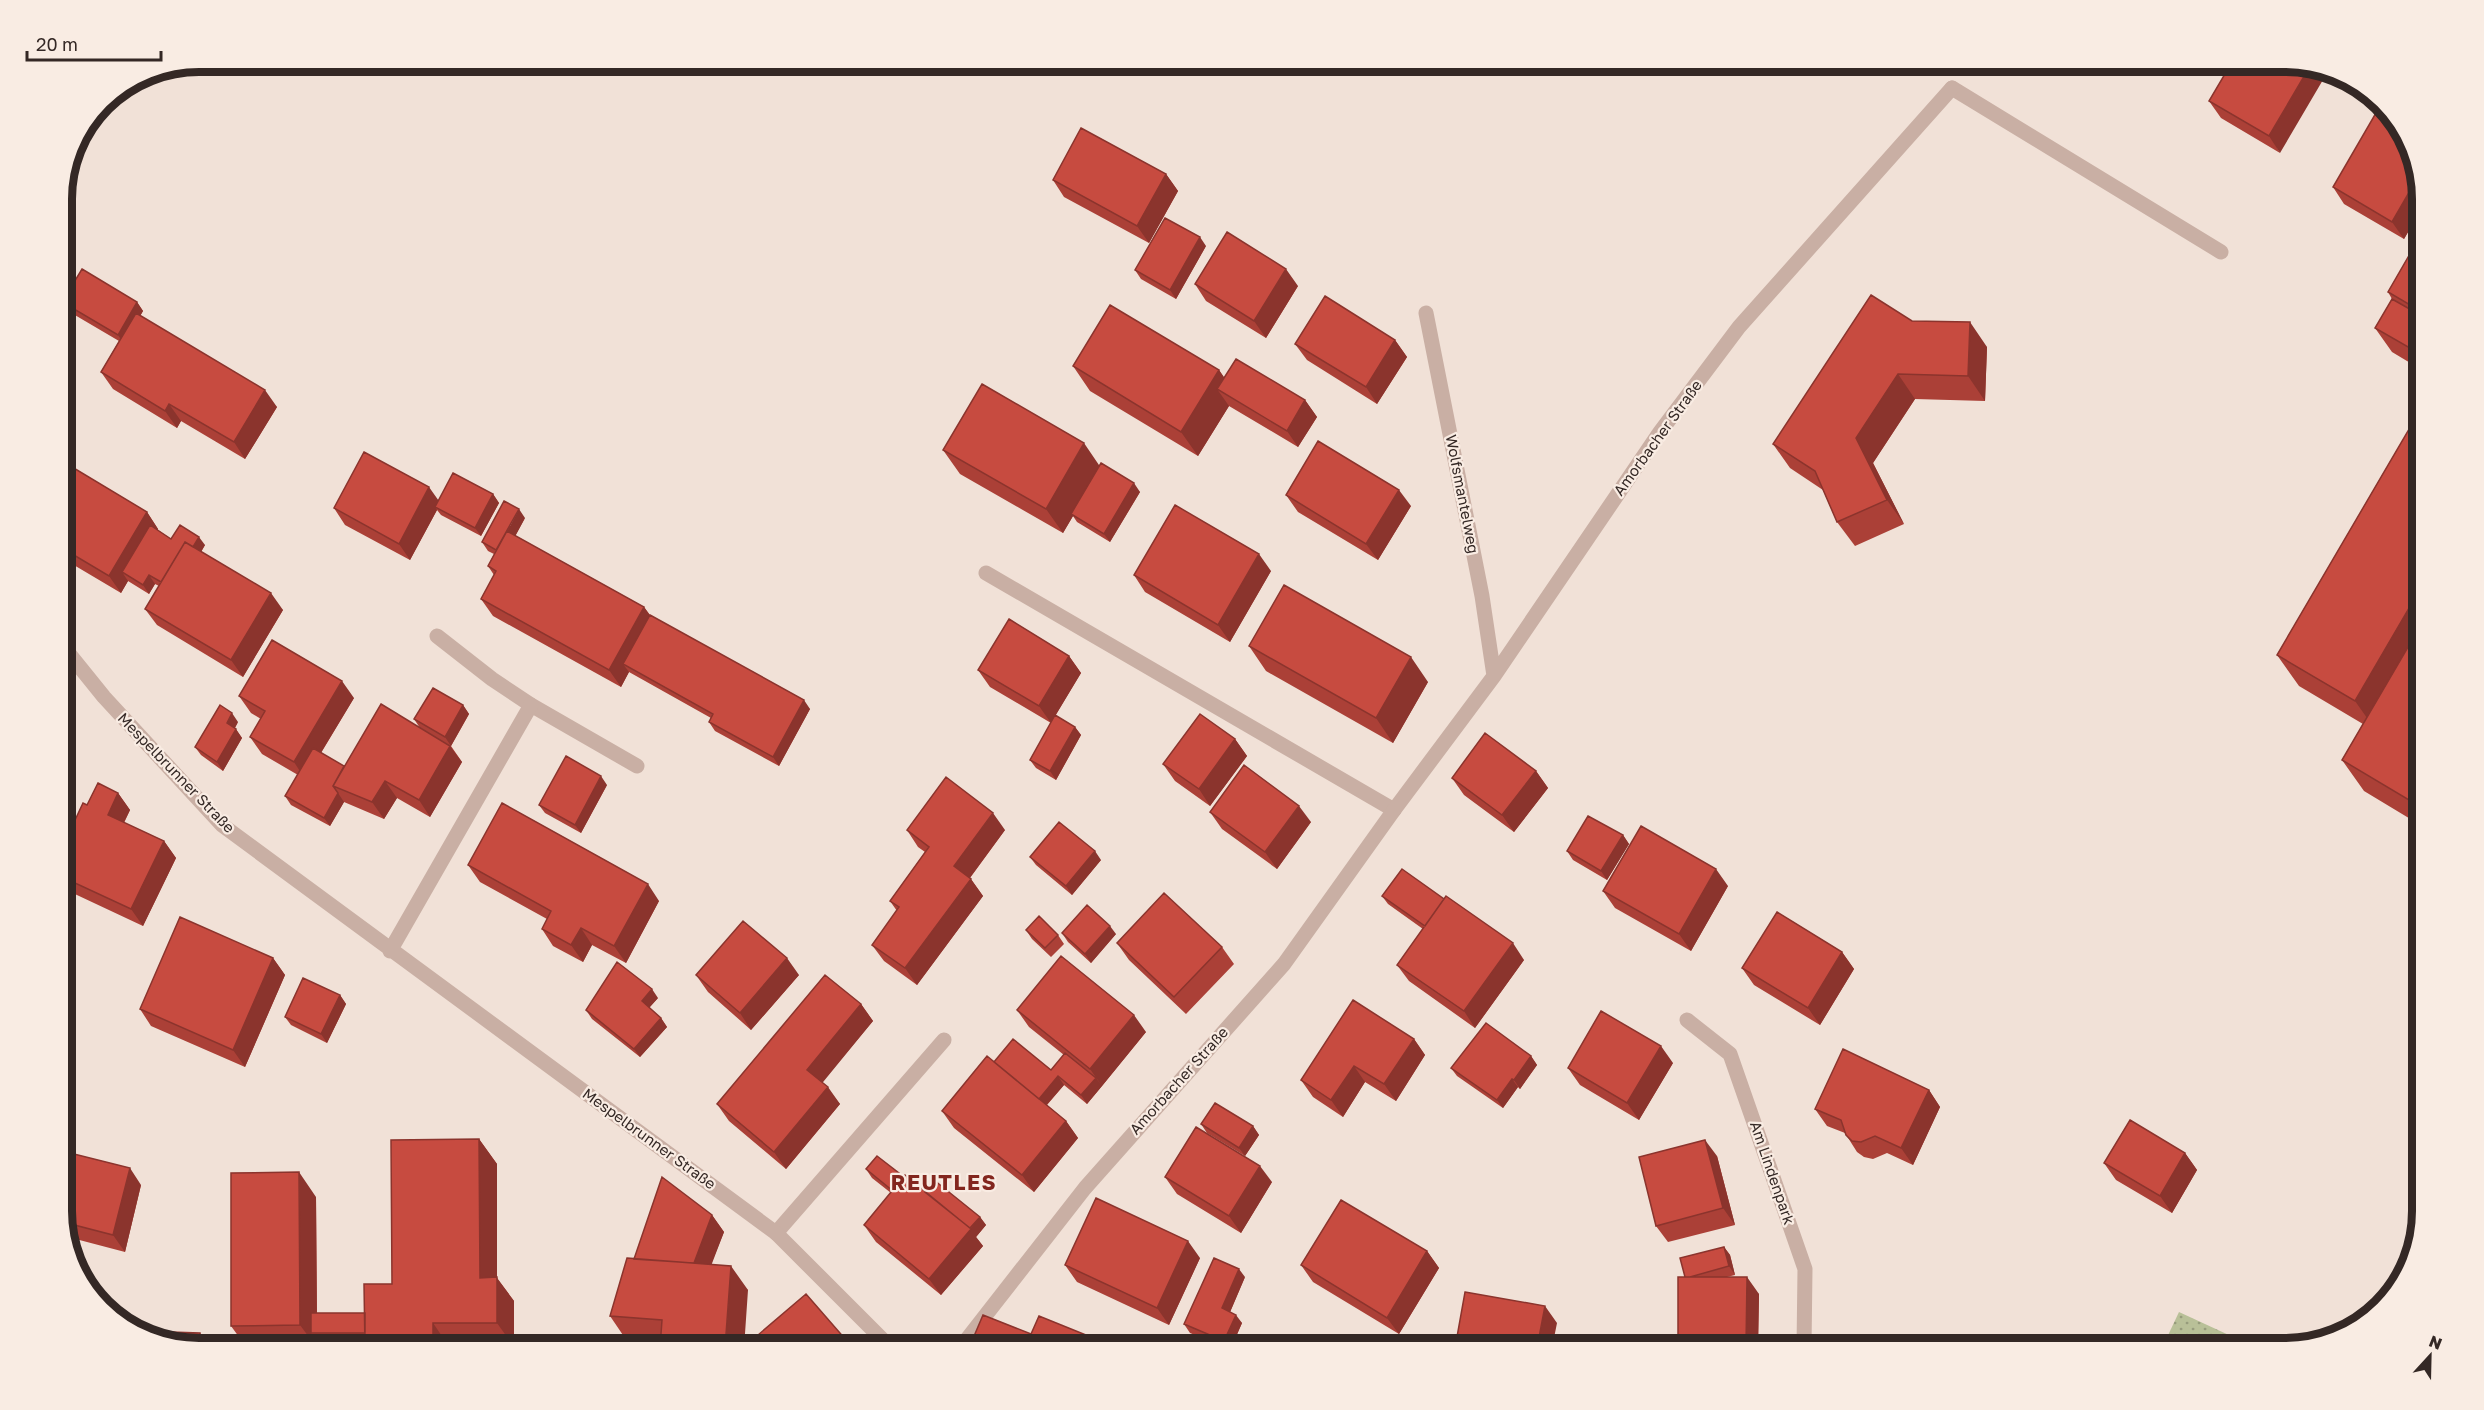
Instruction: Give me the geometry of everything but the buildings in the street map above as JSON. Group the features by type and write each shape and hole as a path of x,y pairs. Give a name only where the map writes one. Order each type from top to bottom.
{"street":[{"name":"Amorbacher Straße","path":"968,1338 1085,1188 1284,964 1394,810 1494,676 1660,432 1739,327 1952,88 2221,252"},
{"name":"Wolfsmantelweg","path":"1426,313 1482,596 1494,676"},
{"path":"986,573 1394,810"},
{"path":"437,636 492,679 531,705 637,766"},
{"name":"Mespelbrunner Straße","path":"72,657 104,697 222,825 390,951 776,1233 881,1338"},
{"path":"390,951 531,705"},
{"name":"Am Lindenpark","path":"1688,1020 1730,1054 1805,1269 1804,1338"},
{"path":"776,1233 944,1040"}],"green space":[{"path":"2179,1312 2235,1338 2167,1338"}],"district":[{"name":"REUTLES","path":"944,1183"}]}
